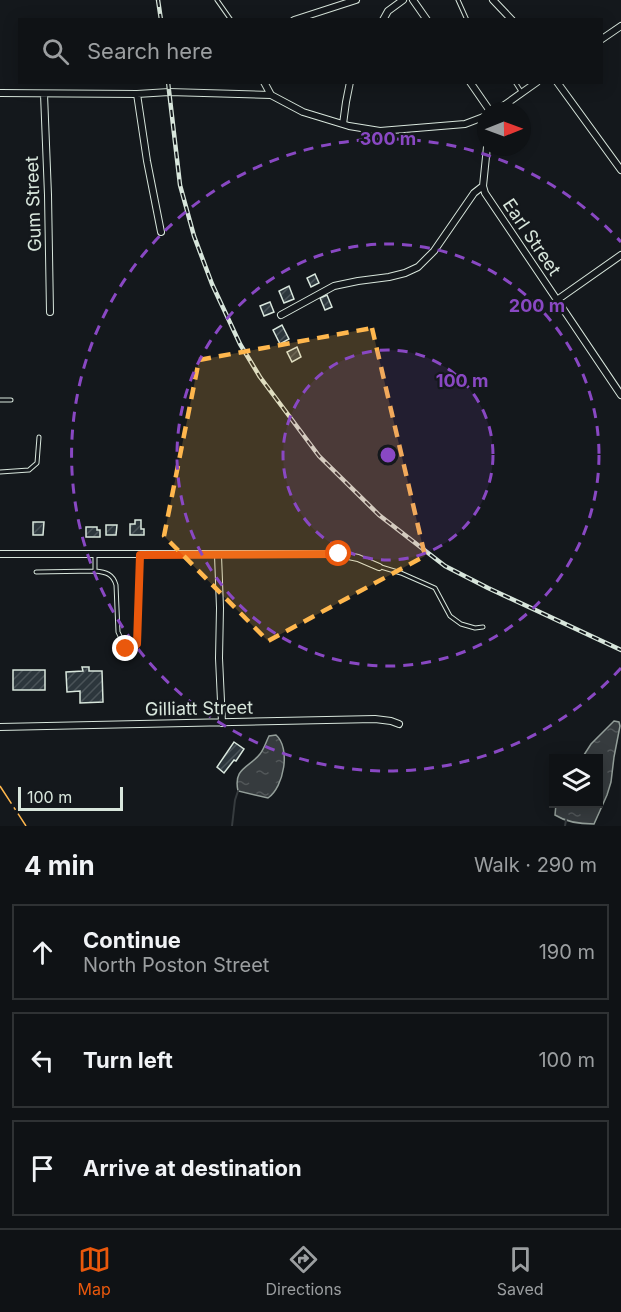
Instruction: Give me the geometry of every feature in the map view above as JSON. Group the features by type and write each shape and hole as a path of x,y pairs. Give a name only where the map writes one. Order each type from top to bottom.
{"street":[{"path":"300,18 356,0"},
{"path":"384,18 388,11 402,0"},
{"path":"413,0 426,18"},
{"path":"493,0 510,18"},
{"path":"603,38 621,26"},
{"path":"265,84 271,95"},
{"path":"343,124 350,84"},
{"path":"471,84 484,102"},
{"path":"509,102 534,84"},
{"path":"558,84 621,170"},
{"path":"0,93 137,94 169,92 271,95 303,112 343,124 380,131 465,124 477,119"},
{"name":"Gum Street","path":"44,94 50,312"},
{"path":"137,94 161,232"},
{"name":"Earl Street","path":"486,156 483,186 485,193 621,395"},
{"path":"281,315 334,286 389,278 418,267 434,251 474,193 483,186"},
{"path":"557,300 621,255"},
{"path":"0,554 339,554 358,558 379,567"},
{"path":"218,555 222,723"},
{"name":"Gilliatt Street","path":"0,727 375,719 399,724"}],"lane":[{"path":"217,0 230,18"},
{"path":"458,0 466,18"},
{"path":"515,84 522,93"},
{"path":"0,400 11,400"},
{"path":"0,472 29,470 37,463 39,437"},
{"path":"95,555 95,571"},
{"path":"36,572 95,571 108,573 114,578 116,585 120,640 126,649 132,649 137,644 140,555"},
{"path":"379,567 401,573 435,588 450,616 461,624 475,628 483,627"}],"highlighted area":[{"path":"372,328 425,556 268,641 164,536 199,360"}],"water":[{"path":"614,721 619,722 611,782 603,804 603,754 585,754 591,744"},
{"path":"276,735 283,749 284,767 274,793 268,798 238,791 237,783 240,773 260,754 269,736"},
{"path":"556,808 601,808 594,824 573,822 555,815"}],"building":[{"path":"315,274 319,283 311,287 307,278"},
{"path":"289,286 294,299 284,303 279,291"},
{"path":"327,295 332,307 325,310 320,298"},
{"path":"270,302 274,312 264,316 260,306"},
{"path":"282,325 289,339 280,344 273,330"},
{"path":"297,347 301,357 292,362 287,352"},
{"path":"135,520 141,520 144,535 130,535 130,524 135,524"},
{"path":"33,522 44,522 43,535 33,535"},
{"path":"106,525 117,525 116,535 106,535"},
{"path":"86,527 97,527 97,530 100,530 100,537 86,537"},
{"path":"82,667 89,667 89,671 102,671 103,702 80,703 80,691 67,692 66,672 83,671"},
{"path":"13,670 45,670 45,690 13,690"},
{"path":"234,742 244,749 224,773 217,767"}],"waterway":[{"path":"232,826 238,791"},
{"path":"565,826 566,820"}],"railway":[{"path":"158,0 161,18"},
{"path":"168,84 180,185 194,236 212,284 240,344 260,377 319,456 379,515 445,566 621,650"}],"power":[{"path":"0,786 26,826"}],"route":[{"path":"126,649 132,649 137,644 140,555 339,554"}]}
